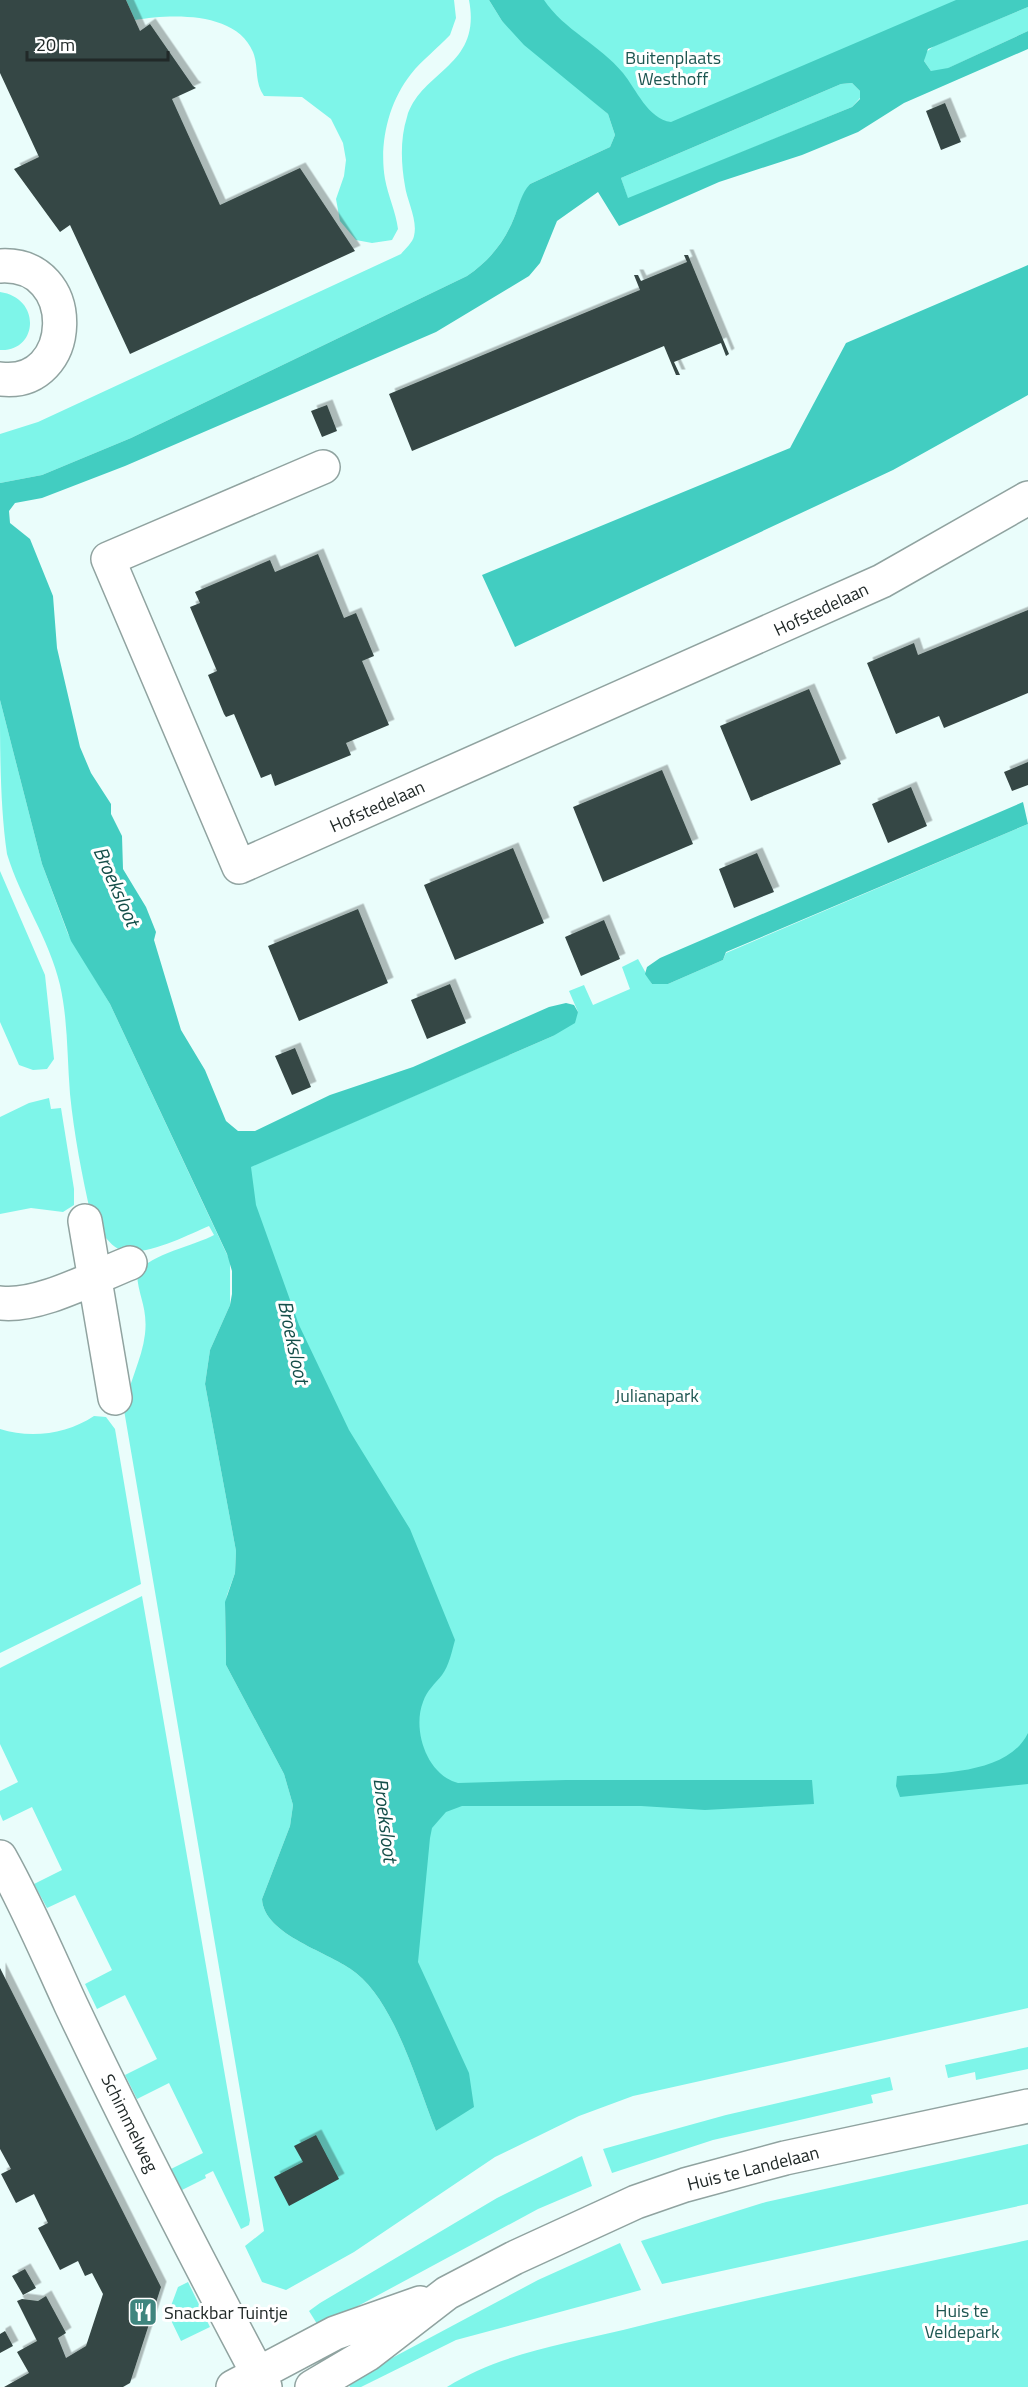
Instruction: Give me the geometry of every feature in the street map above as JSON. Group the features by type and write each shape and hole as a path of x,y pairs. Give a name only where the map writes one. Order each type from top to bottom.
{"street":[{"path":"0,266 22,268 40,278 52,292 60,311 61,330 54,350 42,365 25,375 0,379"},
{"name":"Hofstedelaan","path":"323,467 108,559 239,867 872,586 1028,498"},
{"path":"85,1221 115,1398"},
{"path":"0,1303 27,1301 130,1263"},
{"name":"Schimmelweg","path":"0,1857 26,1902 71,2005 191,2248 252,2382"},
{"name":"Huis te Landelaan","path":"447,2294 490,2270 599,2217 685,2185 785,2158 1028,2106"},
{"path":"252,2382 334,2333 447,2294"},
{"path":"312,2387 368,2354 447,2294"}],"green space":[{"path":"126,0 454,0 456,18 450,35 420,64 403,85 387,124 383,166 398,229 392,240 372,243 356,240 340,221 336,199 344,176 346,160 343,143 331,119 302,97 264,96 259,85 253,52 245,39 218,22 201,18 166,17 135,20"},
{"path":"469,0 489,0 502,21 608,114 615,135 610,147 530,184 501,243 489,258 467,276 131,438 42,475 0,483 0,434 38,422 401,254 412,241 415,230 403,169 402,143 407,117 414,101 424,88 459,54 467,40 471,22"},
{"name":"Buitenplaats Westhoff","path":"525,0 985,0 641,153"},
{"path":"1028,7 1028,31 942,71 931,71 924,61 925,53 934,46"},
{"path":"852,83 860,91 860,98 852,107 628,199 621,178 841,84"},
{"path":"0,292 14,296 23,304 30,324 28,334 22,343 13,348 0,350"},
{"name":"Julianapark","path":"0,700 42,864 68,934 110,1004 230,1261 230,1305 210,1350 205,1384 236,1551 235,1573 225,1608 226,1665 284,1774 293,1805 290,1826 262,1899 266,1912 286,1933 345,1965 370,1987 383,2005 404,2046 436,2131 454,2119 217,1170 268,1159 553,1036 578,1012 569,991 584,985 593,1005 630,989 622,967 638,959 652,984 668,984 723,960 726,953 1028,824 1028,2008 633,2096 579,2116 495,2157 354,2252 286,2290 262,2282 245,2246 264,2231 124,1410 141,1353 146,1325 137,1274 150,1261 214,1235 209,1226 153,1248 130,1252 121,1250 112,1244 91,1215 74,1124 66,1025 60,985 49,951 7,854 0,758"},
{"path":"0,871 45,975 54,1059 47,1069 33,1070 19,1065 0,1022"},
{"path":"49,1098 51,1109 61,1108 74,1189 74,1205 63,1212 31,1208 0,1214 0,1117 29,1103"},
{"path":"94,1416 106,1417 115,1429 141,1584 0,1653 0,1429 24,1434 48,1433 72,1427"},
{"path":"142,1596 250,2220 249,2225 241,2229 213,2171 205,2175 206,2178 182,2190 171,2169 203,2153 169,2083 137,2099 125,2075 157,2059 125,1995 97,2009 85,1984 112,1970 75,1895 47,1908 34,1884 62,1870 32,1807 3,1821 0,1814 0,1791 18,1782 0,1744 0,1668"},
{"path":"1028,2047 1028,2069 976,2080 975,2072 948,2078 945,2065"},
{"path":"890,2077 893,2090 871,2095 873,2103 713,2140 612,2173 603,2149 726,2115"},
{"path":"1028,2144 1028,2204 662,2284 641,2241 766,2202"},
{"path":"582,2156 592,2186 538,2209 319,2327 309,2311 497,2198"},
{"name":"Huis te Veldepark","path":"1028,2240 1028,2387 447,2387 488,2366 555,2345 774,2294"},
{"path":"620,2243 641,2290 456,2340 361,2387 350,2387 347,2382 538,2280"},
{"path":"188,2282 210,2327 181,2341 168,2314 178,2287"}],"water":[{"name":"Broeksloot","path":"489,0 544,0 552,11 572,29 614,63 649,109 663,120 671,122 956,0 1028,0 1028,7 928,49 924,61 931,71 948,68 1028,31 1028,49 904,103 858,132 802,155 719,182 619,226 598,192 557,221 540,263 529,276 436,332 125,466 42,498 15,503 9,511 10,523 30,539 53,596 57,648 80,747 91,773 111,804 111,814 122,836 123,869 146,907 156,932 154,940 181,1030 205,1070 226,1121 238,1131 255,1131 330,1095 413,1067 549,1007 566,1003 574,1005 578,1012 575,1023 553,1036 251,1167 256,1205 299,1325 349,1430 410,1529 455,1640 447,1667 431,1687 420,1713 421,1738 430,1761 438,1771 458,1783 566,1780 812,1780 814,1804 705,1810 641,1806 462,1806 446,1812 432,1828 430,1838 418,1962 469,2073 474,2107 436,2131 404,2046 383,2005 370,1987 345,1965 286,1933 266,1912 262,1899 290,1826 293,1805 284,1774 226,1665 225,1602 235,1573 236,1551 205,1384 210,1350 230,1305 232,1271 227,1254 110,1004 71,941 42,864 0,700 0,483 42,475 131,438 467,276 489,258 501,243 522,196 530,184 610,147 615,135 608,114 524,45 502,21","holes":["852,83 860,91 860,99 852,107 628,198 621,178 841,84"]},
{"path":"1028,265 1028,395 893,470 515,647 482,575 790,448 846,343"},
{"path":"1023,802 1028,824 726,952 723,960 668,984 652,984 645,974 647,967 660,958"},
{"path":"1028,1733 1028,1784 900,1797 896,1786 897,1776 950,1772 988,1764 1005,1757 1018,1747"}],"building":[{"path":"0,0 126,0 140,31 150,24 196,88 172,99 220,205 300,168 355,251 130,354 70,225 60,232 14,169 39,157 0,73"},
{"path":"945,103 961,142 941,150 926,111"},
{"path":"684,255 688,255 729,354 726,356 721,343 674,362 680,375 676,375 664,346 412,451 389,394 640,290 634,275 638,275 641,281 687,262"},
{"path":"327,405 337,431 322,437 311,411"},
{"path":"318,554 344,618 356,613 374,656 362,661 389,725 346,743 351,755 275,786 271,774 261,778 234,714 226,717 224,714 208,675 217,671 190,607 200,603 195,592 270,560 275,572"},
{"path":"1028,610 1028,693 944,728 939,716 896,734 867,663 914,643 918,655"},
{"path":"809,689 841,764 751,801 720,726"},
{"path":"1028,762 1028,785 1012,791 1004,772"},
{"path":"662,770 693,844 603,882 573,807"},
{"path":"911,787 927,826 888,843 872,804"},
{"path":"513,848 544,923 455,960 424,885"},
{"path":"757,853 774,892 734,908 719,869"},
{"path":"358,909 388,983 299,1021 268,946"},
{"path":"604,920 620,959 581,976 565,937"},
{"path":"450,984 466,1023 427,1039 411,1000"},
{"path":"295,1048 311,1087 292,1095 275,1056"},
{"path":"0,1968 161,2287 130,2383 123,2387 4,2387 29,2373 17,2352 37,2341 17,2301 22,2299 38,2301 46,2296 66,2333 58,2338 66,2358 86,2346 103,2294 92,2273 85,2276 78,2261 60,2270 38,2228 48,2223 34,2194 16,2203 1,2174 11,2169 0,2149"},
{"path":"316,2135 339,2179 289,2206 274,2177 303,2162 294,2146"},
{"path":"25,2269 36,2288 23,2295 12,2276"},
{"path":"5,2331 13,2346 0,2353 0,2334"}],"place":[{"name":"Snackbar Tuintje","path":"143,2312"}]}
